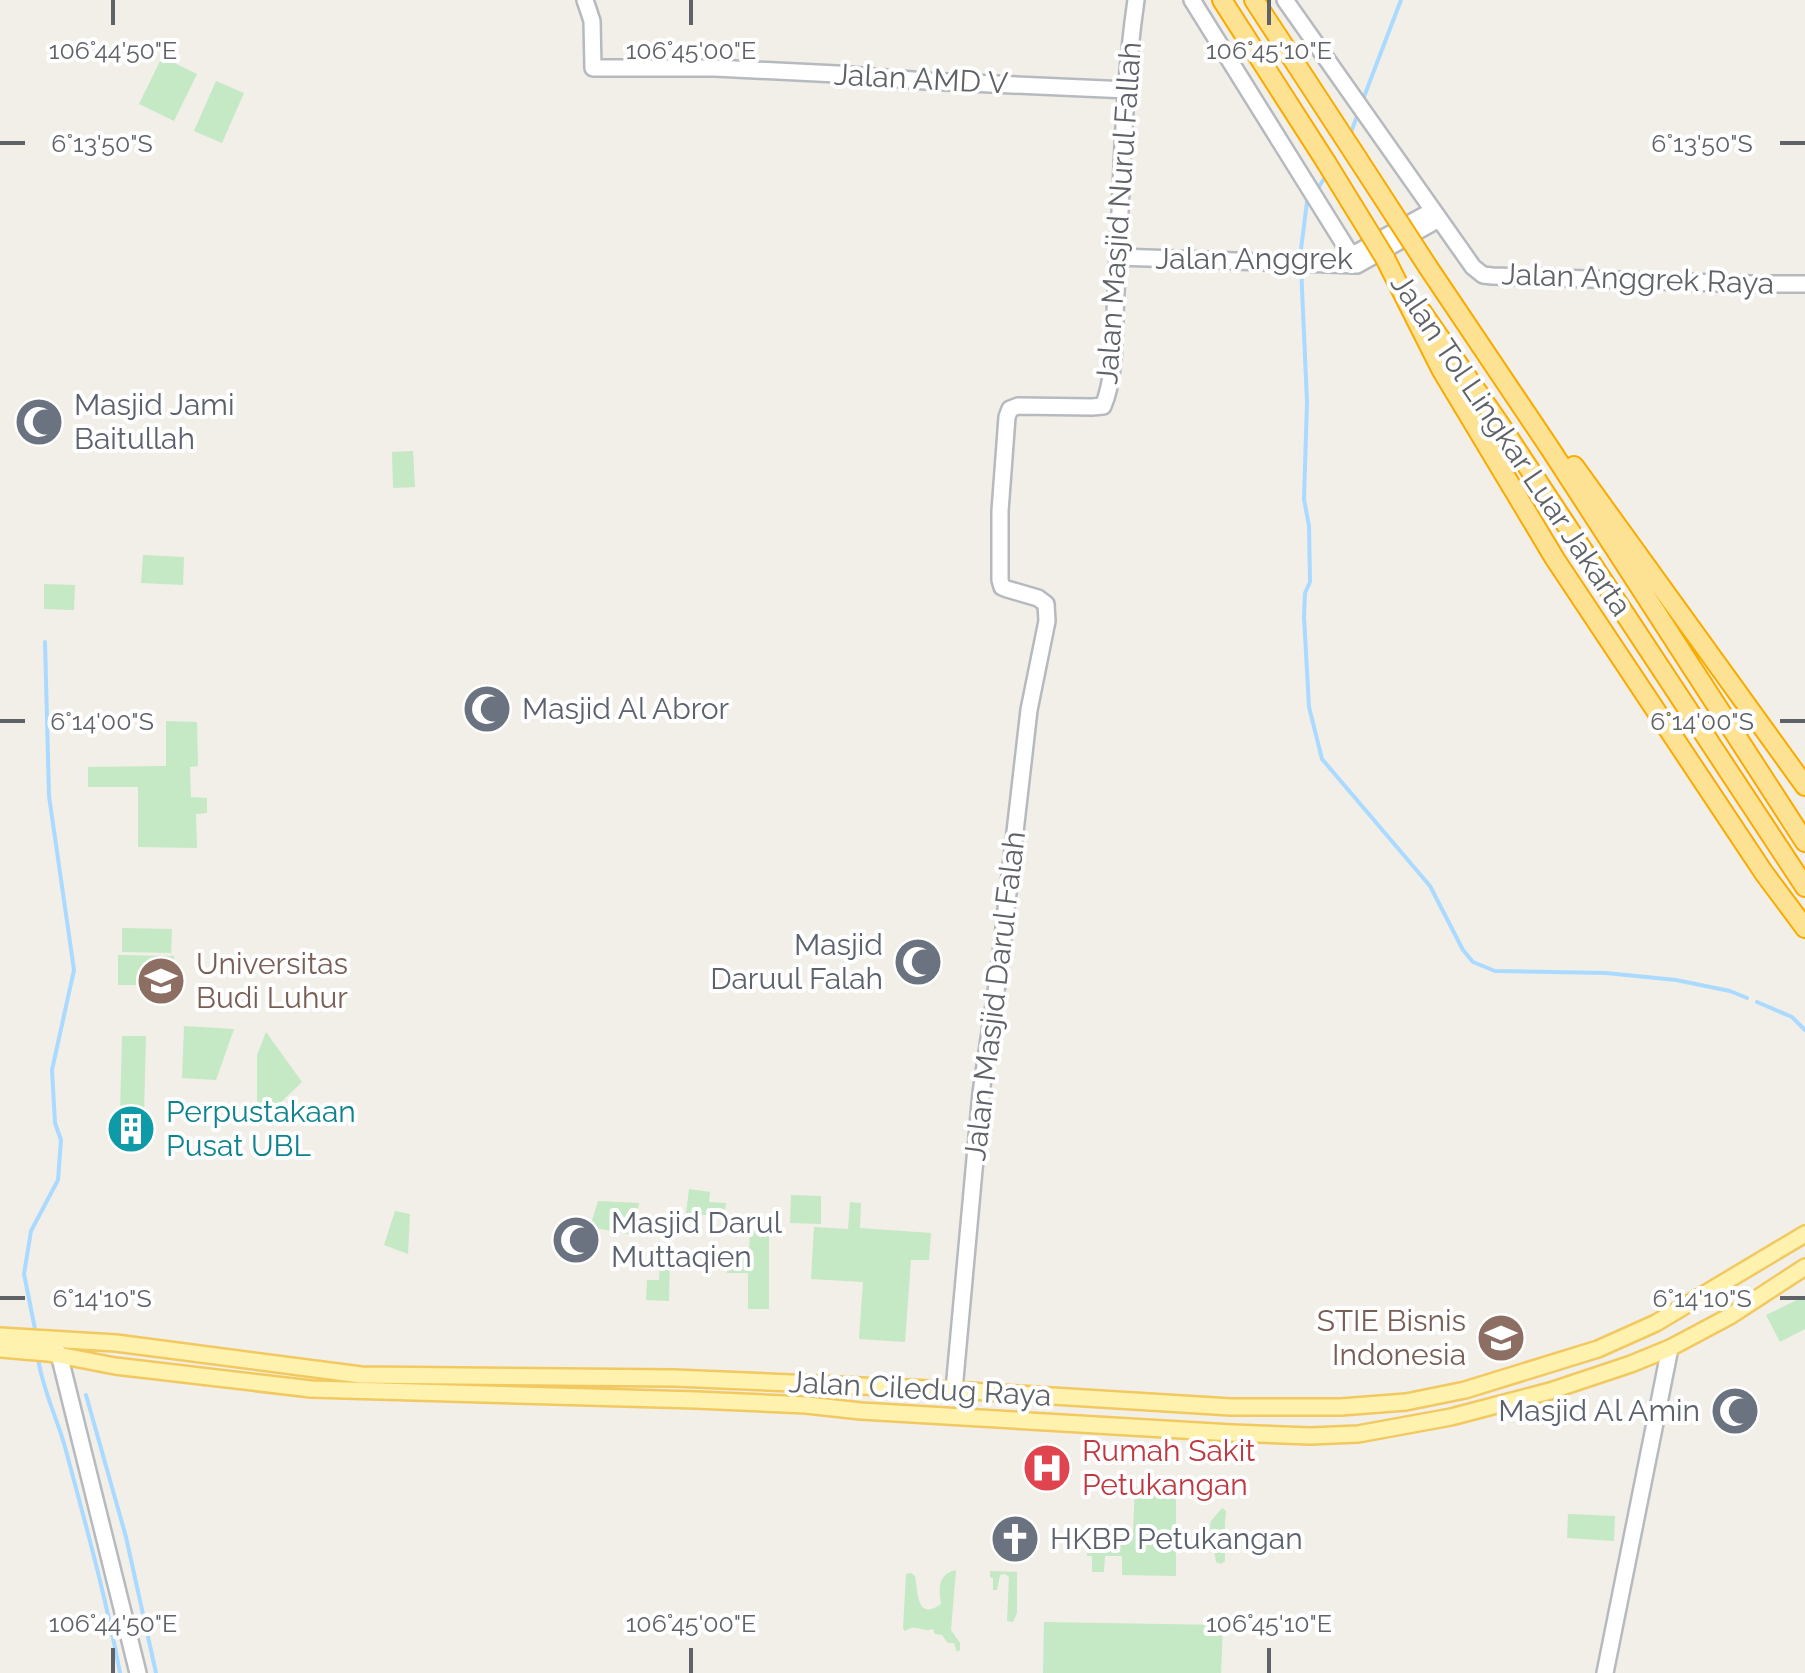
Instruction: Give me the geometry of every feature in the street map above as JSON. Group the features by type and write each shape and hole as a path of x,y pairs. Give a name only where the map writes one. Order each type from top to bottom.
{"highway":[{"name":"Jalan Tol Lingkar Luar Jakarta","path":"1222,0 1385,258 1501,426 1805,887"},
{"name":"Jalan Tol Lingkar Luar Jakarta","path":"1254,0 1805,842"},
{"path":"1385,258 1441,369 1556,559 1764,873 1805,928"},
{"path":"1551,450 1574,466 1805,786"}],"main road":[{"name":"Jalan Ciledug Raya","path":"0,1336 26,1344 54,1346 116,1343 362,1375 674,1378 1280,1408 1406,1402 1465,1390 1620,1340 1685,1307 1804,1236"},
{"name":"Jalan Ciledug Raya","path":"54,1346 114,1366 311,1389 733,1401 997,1420 1282,1435 1358,1434 1451,1417 1550,1391 1631,1364 1730,1316 1805,1266"},
{"path":"1620,1340 1631,1364"},
{"path":"114,1366 116,1343"},
{"name":"Jalan Ciledug Raya","path":"0,1349 26,1344"},
{"path":"1036,1420 1042,1408 1040,1395"},
{"path":"1059,1422 1056,1408 1060,1396"},
{"path":"1280,1408 1282,1435"}],"street":[{"name":"Jalan AMD V","path":"585,0 592,21 593,68 714,68 1128,90"},
{"name":"Jalan Masjid Nurul Fallah","path":"1046,604 1007,589 1000,580 1007,417 1010,409 1018,406 1102,406 1107,396 1136,0"},
{"path":"1192,0 1349,252 1356,253 1435,215"},
{"name":"Jalan Anggrek Raya","path":"1285,0 1473,268 1483,275 1805,284"},
{"name":"Jalan Anggrek","path":"1118,257 1357,264 1435,215"},
{"name":"Jalan Masjid Darul Falah","path":"954,1390 981,1094 1029,710 1047,621 1046,604"},
{"path":"54,1346 138,1673"},
{"path":"1606,1673 1670,1348"}],"green space":[{"path":"162,57 197,74 174,121 139,104"},
{"path":"216,81 244,93 222,143 194,131"},
{"path":"413,451 415,487 393,488 392,452"},
{"path":"143,555 184,557 183,585 141,583"},
{"path":"44,584 75,585 74,610 44,609"},
{"path":"166,721 197,722 198,766 190,767 191,797 207,798 207,813 196,814 197,848 138,847 138,787 88,787 88,767 166,766"},
{"path":"122,928 172,929 171,953 122,952"},
{"path":"118,955 174,956 173,985 118,985"},
{"path":"184,1026 234,1029 216,1080 182,1078"},
{"path":"266,1032 302,1082 280,1103 257,1104 257,1055"},
{"path":"122,1036 146,1036 144,1114 120,1114"},
{"path":"689,1189 710,1192 709,1202 726,1203 724,1217 686,1213"},
{"path":"791,1195 821,1196 821,1224 790,1223"},
{"path":"598,1201 639,1203 631,1224 639,1226 638,1236 590,1227"},
{"path":"850,1202 861,1203 860,1228 931,1233 929,1260 911,1260 905,1342 859,1339 863,1282 811,1279 814,1227 848,1229"},
{"path":"395,1211 410,1214 408,1254 384,1245"},
{"path":"750,1230 769,1231 769,1309 748,1309 748,1273 727,1273 727,1250 749,1250"},
{"path":"660,1261 670,1261 669,1301 646,1300 647,1280 659,1280"},
{"path":"1805,1296 1805,1329 1780,1342 1766,1315"},
{"path":"1135,1487 1176,1490 1176,1576 1122,1575 1122,1556 1105,1556 1104,1572 1092,1572 1092,1556 1087,1556 1087,1551 1092,1550 1092,1524 1129,1527 1133,1531"},
{"path":"1222,1508 1226,1511 1225,1561 1221,1564 1216,1562 1210,1527"},
{"path":"1568,1514 1615,1516 1614,1541 1567,1538"},
{"path":"956,1570 951,1630 960,1643 957,1652 954,1643 948,1643 933,1629 903,1628 906,1574 915,1576 923,1607 933,1609 941,1604 942,1579"},
{"path":"990,1571 1017,1572 1017,1613 1013,1622 1007,1621 1009,1577 1000,1575 997,1590 993,1590"},
{"path":"1044,1622 1223,1625 1221,1673 1043,1673"}],"waterway":[{"path":"1362,102 1401,0"},
{"path":"1350,135 1359,111"},
{"path":"1316,191 1328,173"},
{"path":"1300,257 1310,198"},
{"path":"1301,266 1307,402 1304,499 1309,526 1310,582 1305,593 1304,617 1309,707 1322,759 1430,886 1473,962 1495,971 1606,973 1676,980 1747,998"},
{"path":"36,1334 24,1274 31,1231 58,1180 61,1140 55,1123 52,1070 74,970 49,796 45,642"},
{"path":"1757,1002 1792,1017 1805,1030"},
{"path":"38,1358 88,1531 120,1673"},
{"path":"86,1395 126,1537 156,1673"}],"place":[{"name":"Masjid Jami Baitullah","path":"39,422"},
{"name":"Masjid Al Abror","path":"487,709"},
{"name":"Masjid Daruul Falah","path":"918,962"},
{"name":"Universitas Budi Luhur","path":"161,981"},
{"name":"Perpustakaan Pusat UBL","path":"131,1129"},
{"name":"Masjid Darul Muttaqien","path":"576,1240"},
{"name":"STIE Bisnis Indonesia","path":"1501,1338"},
{"name":"Masjid Al Amin","path":"1735,1411"},
{"name":"Rumah Sakit Petukangan","path":"1047,1468"},
{"name":"HKBP Petukangan","path":"1015,1539"}]}
